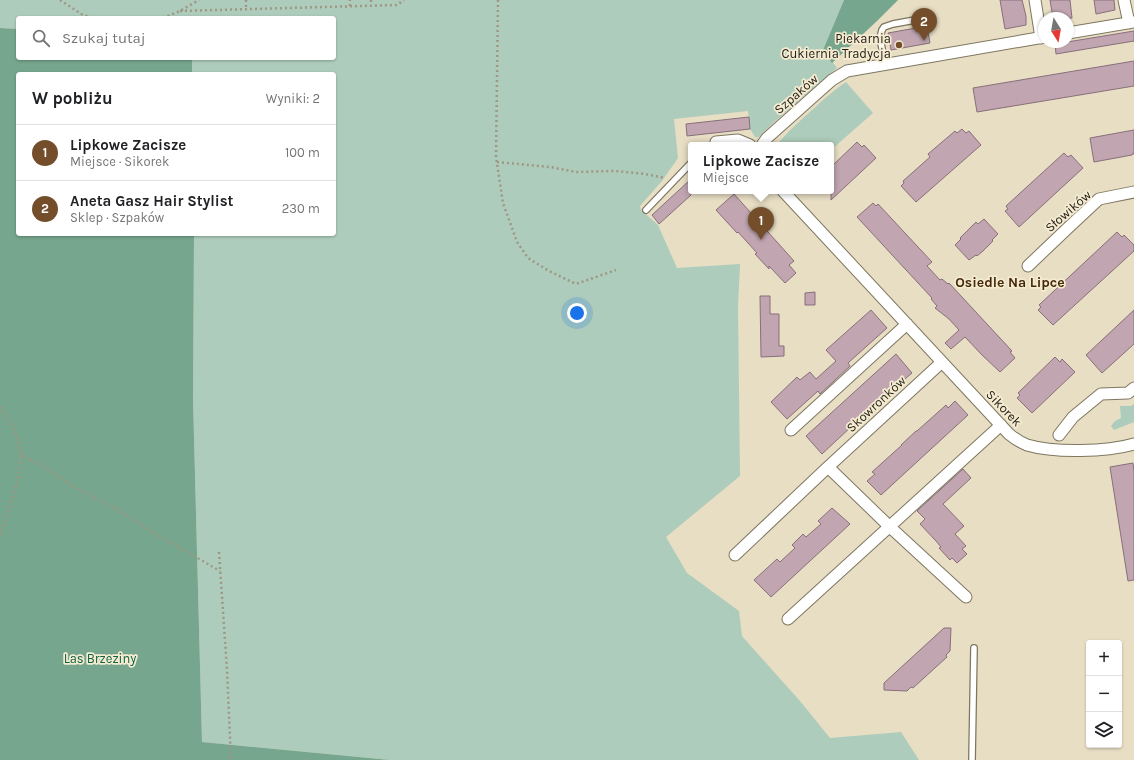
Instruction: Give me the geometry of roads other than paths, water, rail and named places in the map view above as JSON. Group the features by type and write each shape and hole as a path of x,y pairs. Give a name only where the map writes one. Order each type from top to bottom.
{"street":[{"name":"Szpaków","path":"1035,0 1038,14"},
{"path":"1074,32 1131,23 1124,0"},
{"name":"Szpaków","path":"764,142 839,75 847,71 1038,39"},
{"path":"726,142 738,140 743,142"},
{"name":"Słowików","path":"1028,266 1099,199 1134,192"},
{"name":"Sikorek","path":"786,194 1015,439 1027,444 1044,448 1065,450 1088,450 1134,444"},
{"path":"791,430 907,324"},
{"name":"Skowronków","path":"735,555 942,362"},
{"path":"1060,435 1073,417 1101,394 1128,393 1134,388"},
{"path":"788,620 1001,425"},
{"path":"828,467 966,597"}],"lane":[{"path":"885,64 880,38 884,27 926,18"},
{"path":"646,210 688,166"},
{"path":"972,760 974,648"}],"place":[{"name":"Aneta Gasz Hair Stylist","path":"924,41"},
{"name":"Piekarnia Cukiernia Tradycja","path":"899,45"},
{"name":"Lipkowe Zacisze","path":"761,240"}],"district":[{"name":"Osiedle Na Lipce","path":"1010,282"}],"park label":[{"name":"Las Brzeziny","path":"100,658"}]}
